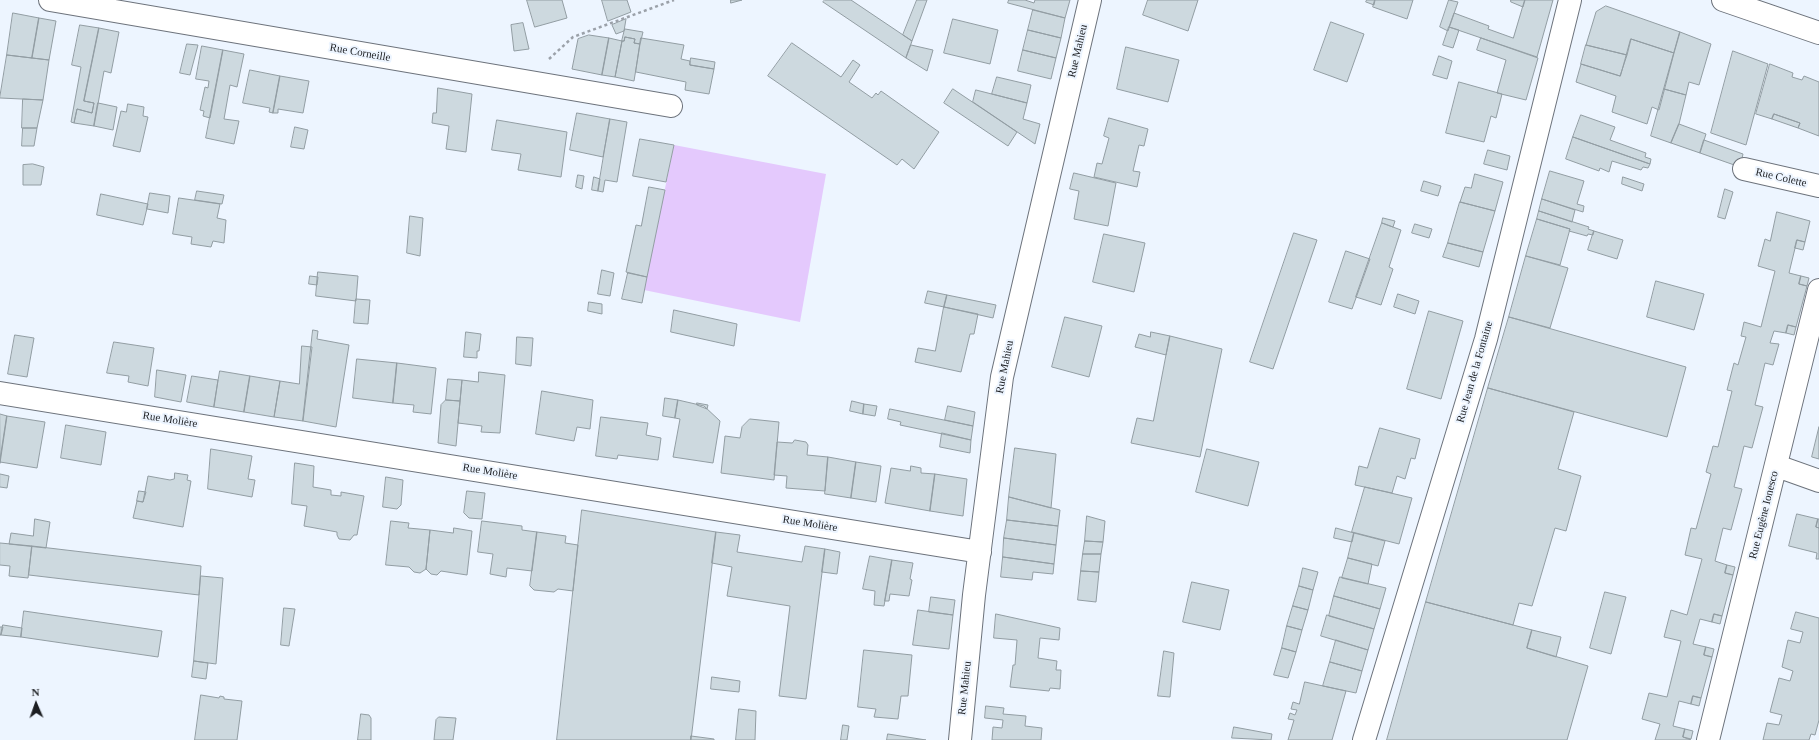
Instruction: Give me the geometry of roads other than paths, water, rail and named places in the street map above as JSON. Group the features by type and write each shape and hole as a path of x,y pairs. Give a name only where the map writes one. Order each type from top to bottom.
{"street":[{"name":"Rue Corneille","path":"50,0 671,106"},
{"name":"Rue Mahieu","path":"960,740 980,552 1002,377 1090,0"},
{"name":"Rue Jean de la Fontaine","path":"1364,740 1486,339 1570,0"},
{"path":"1723,0 1819,33"},
{"name":"Rue Colette","path":"1744,169 1819,186"},
{"name":"Rue Eugène Ionesco","path":"1708,740 1777,466 1819,290"},
{"name":"Rue Molière","path":"0,392 980,552"},
{"path":"1777,466 1819,481"}]}
